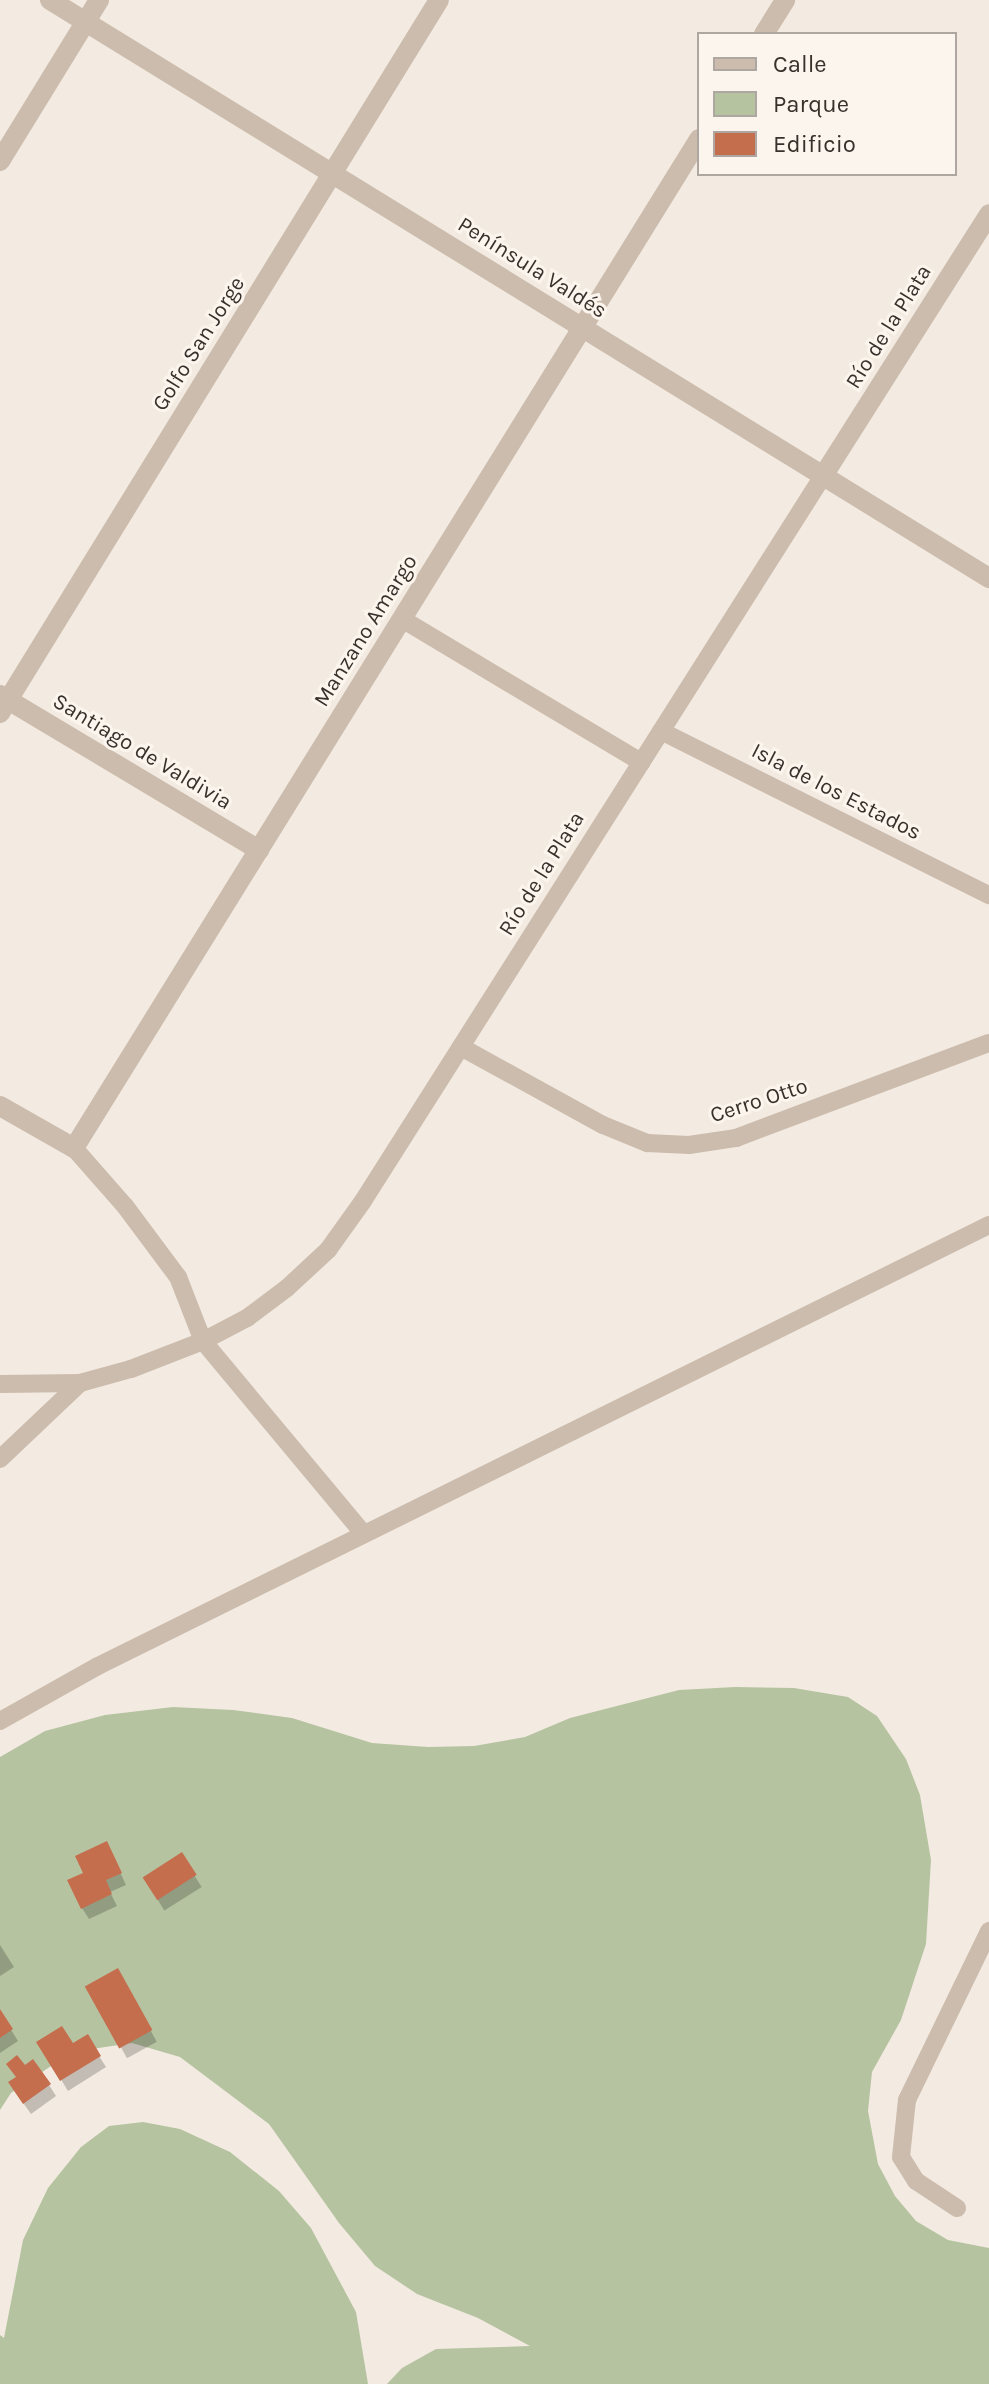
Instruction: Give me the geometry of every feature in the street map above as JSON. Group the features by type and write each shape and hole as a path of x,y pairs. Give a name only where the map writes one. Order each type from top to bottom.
{"street":[{"name":"Península Valdés","path":"50,0 989,578"},
{"path":"0,161 99,0"},
{"name":"Golfo San Jorge","path":"3,703 439,0"},
{"path":"765,32 785,0"},
{"name":"Manzano Amargo","path":"74,1148 697,142"},
{"name":"Río de la Plata","path":"823,476 989,214"},
{"name":"Santiago de Valdivia","path":"3,703 259,850"},
{"path":"0,1106 74,1148"}],"lane":[{"name":"Río de la Plata","path":"0,1384 80,1383 131,1369 203,1341 247,1318 287,1288 328,1250 461,1047 823,476"},
{"path":"402,619 641,762"},
{"name":"Isla de los Estados","path":"661,731 989,895"},
{"name":"Cerro Otto","path":"461,1047 603,1125 647,1143 689,1145 736,1138 989,1043"},
{"path":"74,1148 125,1206 178,1277 203,1341 364,1534"},
{"path":"0,1721 98,1666 989,1225"},
{"path":"0,1459 80,1383"},
{"path":"957,2208 916,2181 901,2157 907,2100 989,1931"}],"green space":[{"path":"794,1688 848,1697 877,1716 906,1759 920,1795 931,1860 926,1944 901,2020 872,2072 868,2111 878,2164 895,2196 916,2221 948,2240 989,2248 989,2384 387,2384 402,2368 436,2349 530,2346 478,2318 417,2294 375,2266 339,2223 269,2124 180,2057 132,2043 72,2052 11,2093 0,2110 0,1757 45,1731 105,1715 173,1707 233,1710 292,1718 372,1743 474,1746 525,1737 570,1718 679,1690"},
{"path":"143,2122 180,2129 230,2152 279,2191 311,2228 356,2312 368,2384 0,2384 0,2335 4,2338 23,2240 48,2188 81,2147 109,2126"}],"building":[{"path":"107,1841 122,1873 106,1880 112,1894 81,1909 67,1880 83,1873 75,1856"},
{"path":"182,1852 197,1875 157,1900 143,1878"},
{"path":"118,1968 152,2030 119,2049 85,1986"},
{"path":"0,2009 13,2029 0,2038"},
{"path":"62,2026 73,2043 88,2034 101,2056 60,2081 36,2042"},
{"path":"17,2055 25,2065 33,2059 51,2084 23,2104 8,2082 16,2077 6,2064"}]}
